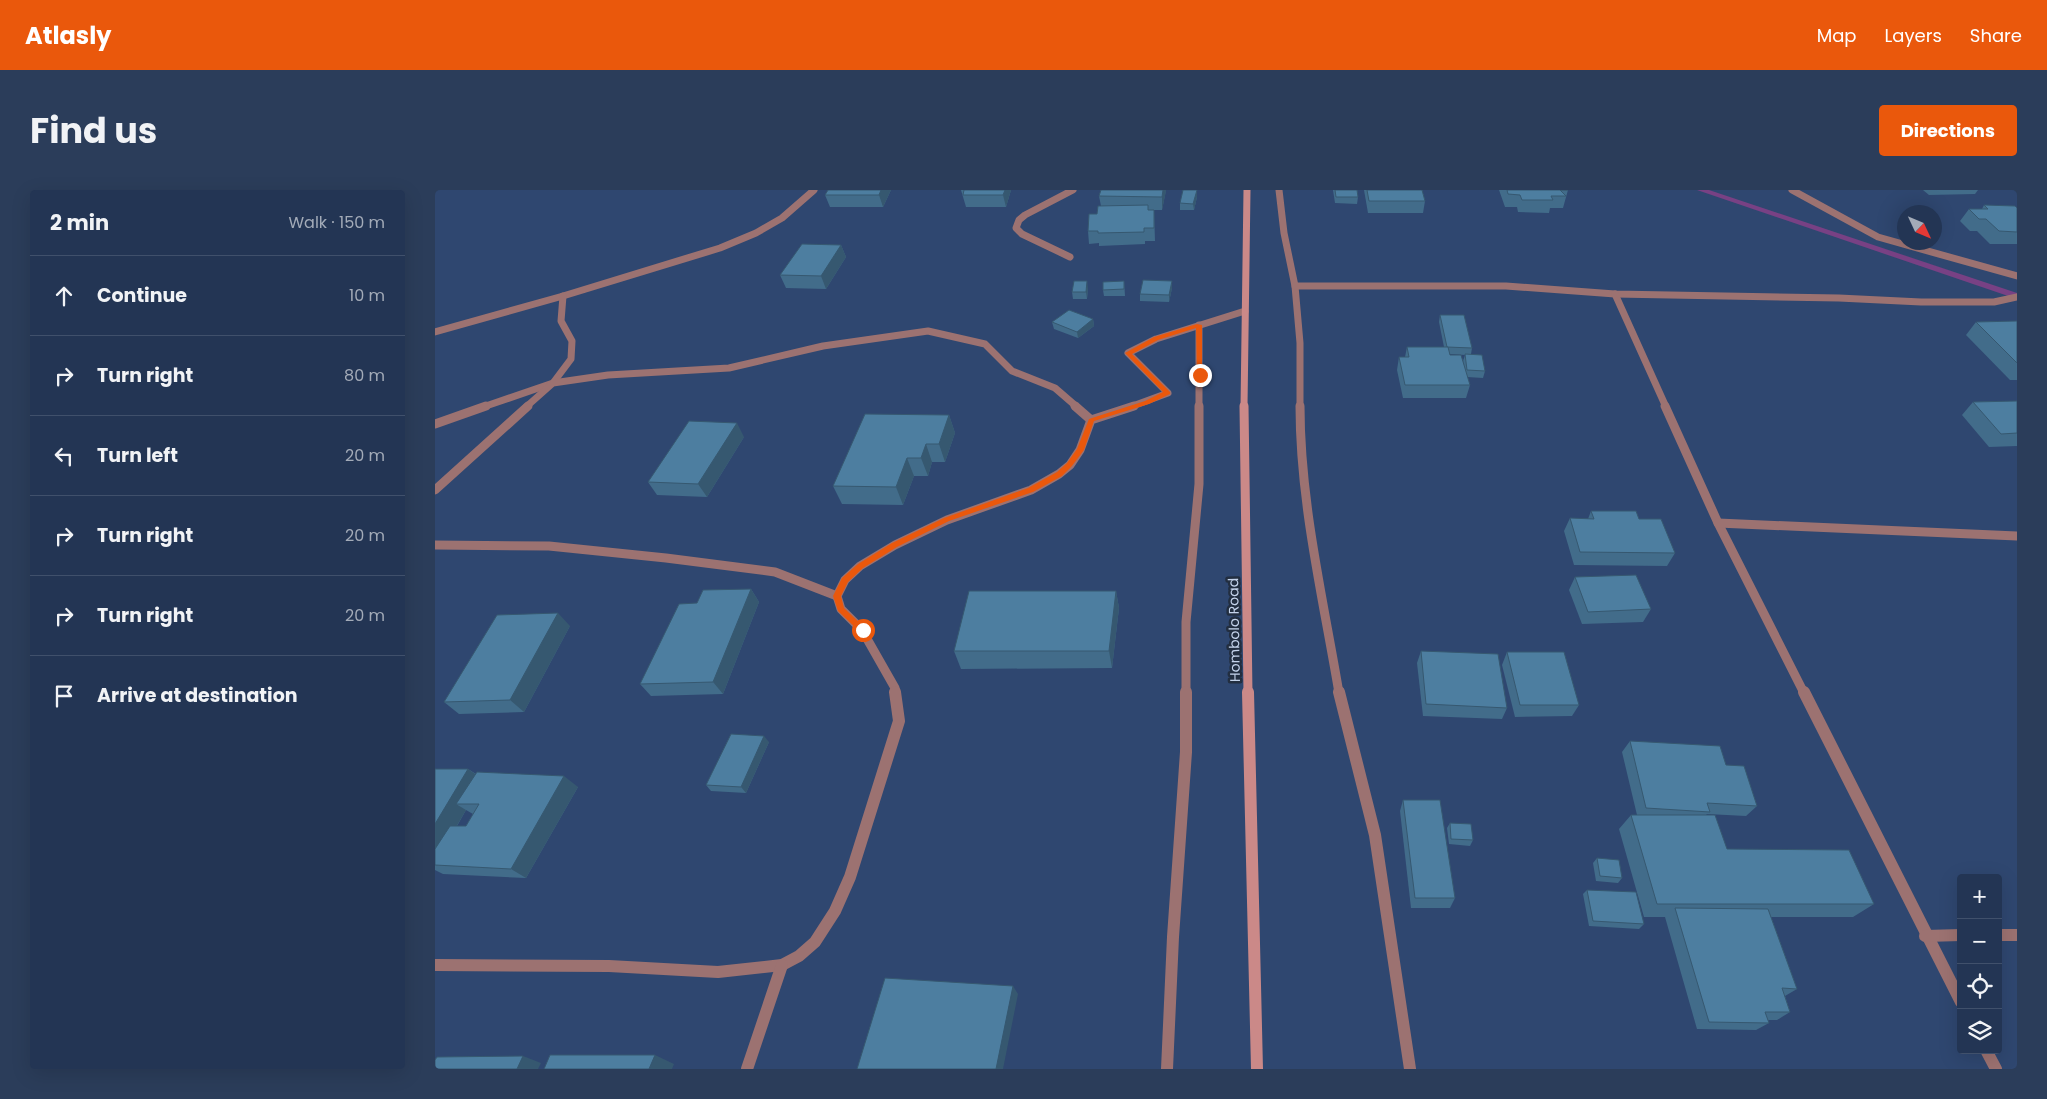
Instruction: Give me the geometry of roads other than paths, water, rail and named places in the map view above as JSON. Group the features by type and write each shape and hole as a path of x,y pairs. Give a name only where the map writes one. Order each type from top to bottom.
{"street":[{"path":"435,332 563,296 720,248 782,218 814,190"},
{"path":"1070,257 1022,234 1016,228 1019,220 1025,215 1073,190"},
{"name":"Hombolo Road","path":"1247,190 1244,445 1257,1069"},
{"path":"1279,190 1284,233 1295,286 1300,343 1300,443 1309,520 1341,698 1375,835 1410,1069"},
{"path":"1792,190 1878,237 2017,276"},
{"path":"1295,286 1506,286 1615,294 1994,302 2017,297"},
{"path":"1615,294 1718,523 1925,936 1957,995"},
{"path":"435,490 553,383 571,359 572,341 561,320 563,296"},
{"path":"1091,420 1147,402 1168,393 1128,353 1156,339 1245,311"},
{"path":"1167,1069 1173,936 1186,752 1186,622 1199,484 1199,325"},
{"path":"435,424 553,383 608,375 729,368 823,346 929,331 985,344 1012,371 1055,388 1091,420"},
{"path":"435,964 609,966 718,972 782,966 799,956 815,942 835,911 850,877 899,721 895,688 863,630 841,609 837,596 845,580 861,566 895,545 947,520 1031,490 1059,474 1070,464 1080,450 1091,420"},
{"path":"1718,523 2017,536"},
{"path":"435,545 549,546 666,558 775,572 837,596"},
{"path":"1925,936 1957,935"},
{"path":"2002,935 2017,935"},
{"path":"747,1069 782,966"},
{"path":"1988,1054 1996,1069"}],"waterway":[{"path":"1701,190 2017,296"}]}
